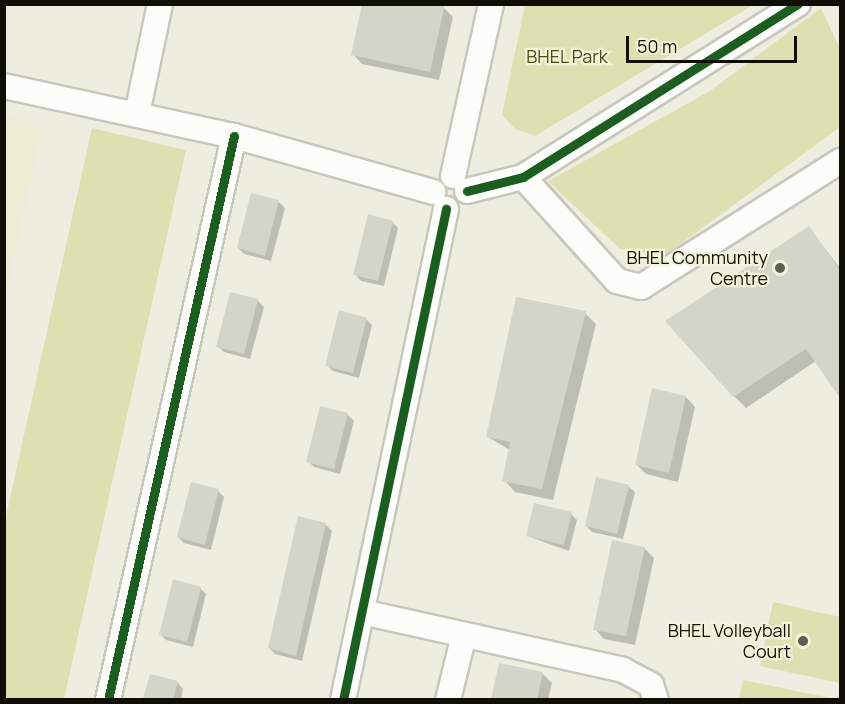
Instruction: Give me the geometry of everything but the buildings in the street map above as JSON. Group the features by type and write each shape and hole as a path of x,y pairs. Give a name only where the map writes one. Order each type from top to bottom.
{"street":[{"path":"137,114 160,4"},
{"path":"460,184 491,4"},
{"path":"343,699 362,612 442,178 460,184 523,177 798,4"},
{"path":"4,86 234,136 439,201"},
{"path":"108,699 234,136"},
{"path":"523,177 617,281 640,286 840,161"},
{"path":"362,612 623,670 651,685 656,699"},
{"path":"448,699 465,635"}],"shaded area":[{"path":"4,116 43,124 5,300"}],"green space":[{"name":"BHEL Park","path":"525,4 753,5 535,136 515,129 502,115"},
{"path":"821,8 840,49 840,127 664,256 620,249 548,181 710,91"},
{"path":"92,128 186,150 64,699 5,699 5,521"},
{"name":"BHEL Volleyball Court","path":"773,602 840,617 840,683 760,666"},
{"path":"743,680 835,699 739,699"}],"cycle path":[{"path":"467,191 523,177 798,4"},
{"path":"108,700 234,136"},
{"path":"343,700 446,209"}],"place":[{"name":"BHEL Community Centre","path":"780,268"},
{"name":"BHEL Volleyball Court","path":"803,641"}]}
